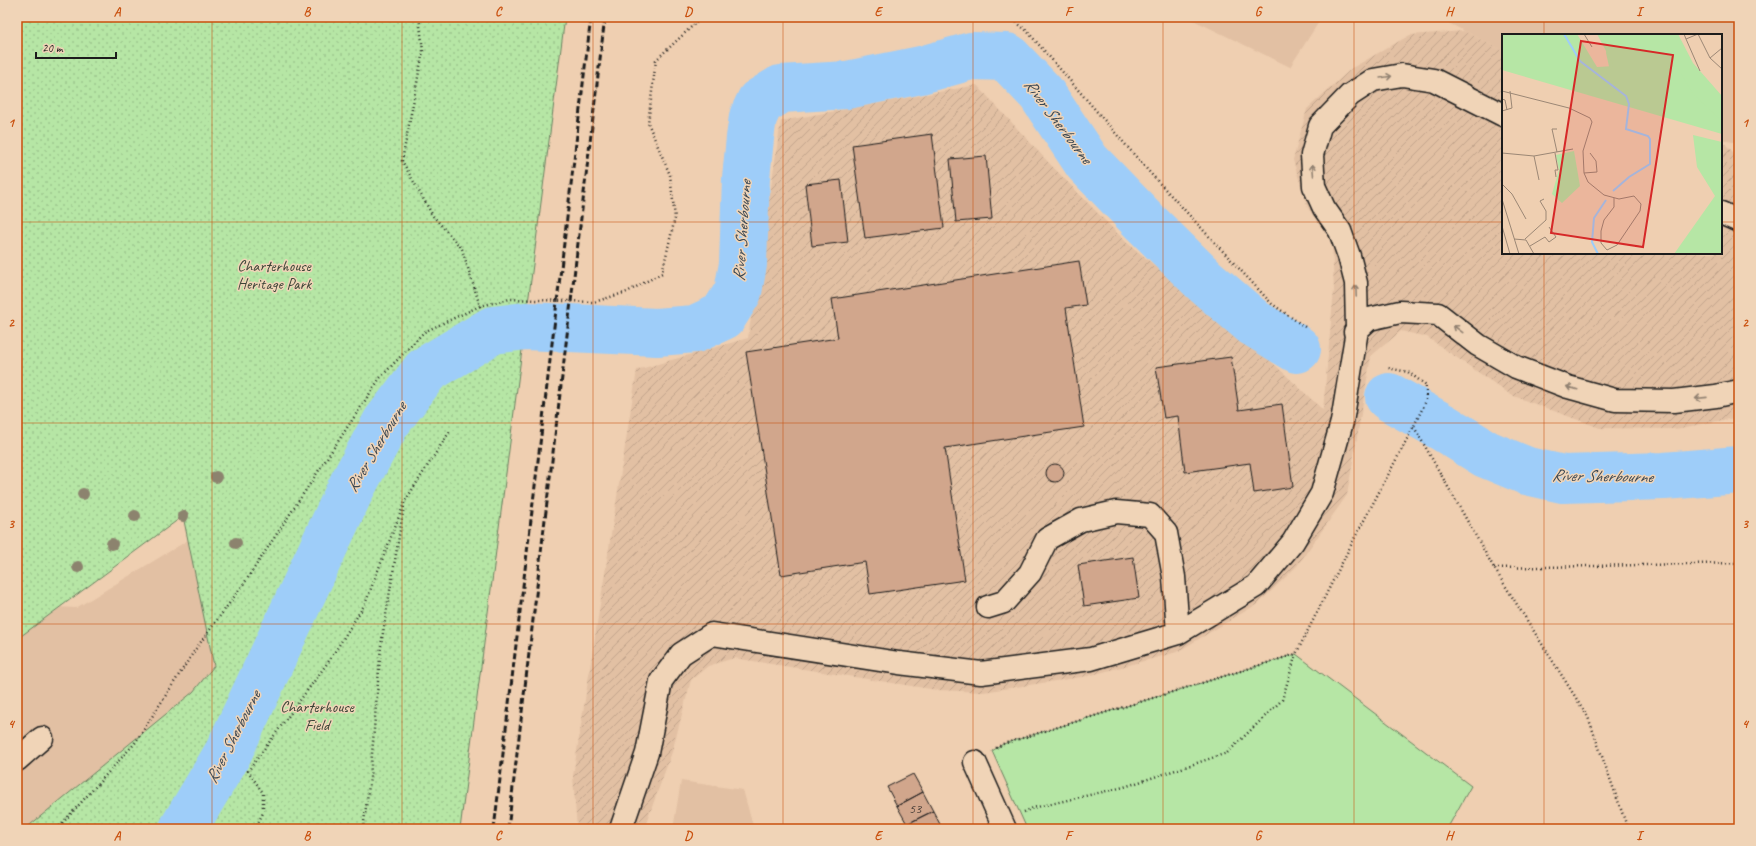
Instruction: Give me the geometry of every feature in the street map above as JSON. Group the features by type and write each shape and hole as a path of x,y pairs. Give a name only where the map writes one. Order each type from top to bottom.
{"street":[{"path":"621,829 647,753 661,682 681,654 712,634 899,663 981,673 1091,659 1178,633 1256,586 1293,542 1322,493 1342,422 1356,331 1356,283 1349,256 1340,231 1324,208 1314,186 1312,155 1320,126 1350,95 1373,80 1402,75 1434,80 1502,114"},
{"path":"1722,213 1739,221"},
{"path":"1356,331 1369,319 1400,312 1438,314 1478,345 1516,367 1568,387 1615,400 1674,401 1716,396 1739,391"},
{"path":"988,608 1004,602 1030,573 1047,539 1081,520 1116,512 1150,515 1166,533 1174,577 1178,633"},
{"path":"17,760 42,738"},
{"path":"975,762 1004,826"}],"path":[{"path":"419,17 423,51 402,161 433,216 462,249 480,306"},
{"path":"57,829 135,743 195,650 245,582 380,378 424,332 480,306 510,299 594,302 626,292 662,273 675,218 670,175 648,123 656,60 702,17"},
{"path":"1010,17 1026,31 1150,174 1272,304 1305,327"},
{"path":"1388,368 1408,372 1426,385 1426,401 1414,426 1494,568 1588,717 1628,829"},
{"path":"255,829 263,813 263,793 248,771 329,661 365,604 404,501 450,431"},
{"path":"363,829 370,778 381,645 404,501"},
{"path":"1494,568 1739,563"},
{"path":"1004,826 1033,808 1124,787 1227,753 1282,700 1296,654"}],"shaded area":[{"path":"1187,17 1322,17 1290,67"},
{"path":"1437,17 1739,17 1739,143 1722,140 1722,34 1502,34 1502,50"},
{"path":"1464,31 1502,50 1502,254 1722,254 1722,141 1739,158 1739,417 1675,429 1600,428 1511,395 1427,337 1401,331 1371,356 1347,495 1297,566 1259,603 1177,652 1088,676 983,692 937,690 734,658 708,666 691,680 672,752 644,829 577,829 573,776 637,370 748,338 781,121 977,85 1049,163 1126,242 1257,348 1323,410 1334,290 1332,242 1308,208 1293,160 1307,109 1352,68 1410,35"},
{"path":"190,539 240,634 186,722 81,829 17,829 17,605 76,608"},
{"path":"681,781 743,790 754,829 673,829"}],"green space":[{"name":"Charterhouse Heritage Park","path":"17,17 565,17 460,829 25,829 193,692 214,666 183,516 17,639"},
{"path":"1296,654 1471,786 1447,829 1027,829 992,751 1003,744"}],"building":[{"path":"932,134 944,228 865,238 852,145"},
{"path":"986,156 992,219 956,222 950,159"},
{"path":"841,180 848,242 812,246 805,184"},
{"path":"1079,261 1086,305 1066,308 1084,427 945,448 965,580 870,594 865,562 781,575 746,352 838,338 832,299"},
{"path":"1231,357 1239,410 1282,404 1293,487 1254,493 1250,463 1185,472 1178,416 1164,418 1156,367"},
{"path":"1055,464 1061,467 1064,473 1061,479 1055,482 1049,479 1046,473 1049,467"},
{"path":"1133,557 1139,598 1084,606 1078,565"},
{"path":"913,774 923,792 897,806 887,787"},
{"path":"923,792 933,811 907,824 897,806"},
{"path":"933,811 942,828 909,829 907,824"}],"waterway":[{"name":"River Sherbourne","path":"183,829 228,753 352,486 386,423 426,370 493,330 526,326 657,332 695,329 723,316 738,292 743,264 746,178 753,117 760,102 781,89 847,85 921,70 971,56 1007,57 1041,93 1087,162 1145,222 1205,281 1254,323 1297,349"},
{"name":"River Sherbourne","path":"1389,397 1486,454 1527,471 1563,479 1664,476 1739,470"}],"railway":[{"path":"494,829 591,17"},
{"path":"508,829 605,17"}],"park label":[{"name":"Charterhouse Field","path":"317,716"}]}
